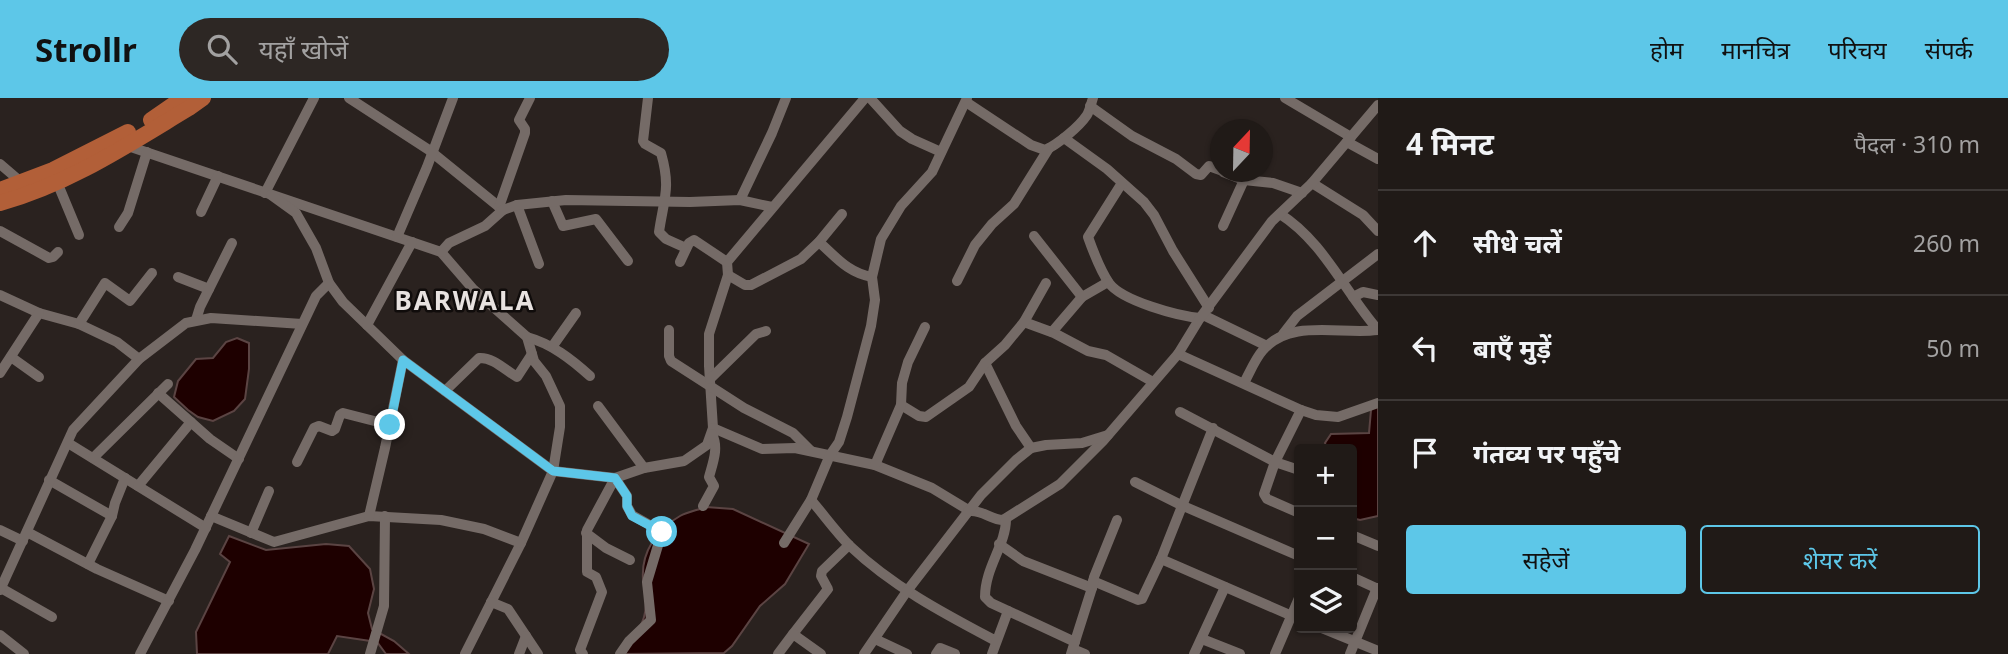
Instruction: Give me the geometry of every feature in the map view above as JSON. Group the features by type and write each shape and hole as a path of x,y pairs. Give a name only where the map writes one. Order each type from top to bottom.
{"main road":[{"path":"0,203 81,172 183,98"},
{"path":"0,190 121,142 189,108 203,98"}],"street":[{"path":"268,194 314,98"},
{"path":"349,98 432,152 501,208 552,201 740,200 772,207"},
{"path":"397,237 453,98"},
{"path":"441,252 449,243 492,221 501,208 525,133 519,120 530,98"},
{"path":"648,98 643,141 661,152 667,176 666,201 659,232 666,239 685,248"},
{"path":"740,200 786,98"},
{"path":"704,506 714,486 709,477 715,452 709,334 728,275 727,262 867,98 900,131 941,152"},
{"path":"1285,98 1378,159"},
{"path":"784,543 811,500 830,455 839,442 868,339 875,300 872,277 885,231 901,206 929,177 966,100 1035,148 1045,150 1064,138 1086,116 1092,102 1132,136 1175,159 1196,174 1201,175 1210,166"},
{"path":"712,431 762,449 795,448 875,465 932,488 970,511 974,510 998,520 1006,519 1060,484 1108,435 1178,354 1272,221 1312,183 1378,105"},
{"path":"1064,138 1091,156 1144,202 1154,215 1204,314"},
{"path":"121,142 441,252 473,289 527,337 552,347 590,376"},
{"path":"957,281 975,245 992,224 1014,204 1049,148"},
{"path":"119,228 128,213 147,152"},
{"path":"0,164 21,182"},
{"path":"201,212 218,176"},
{"path":"57,182 79,234"},
{"path":"1223,226 1243,182"},
{"path":"1263,182 1302,193"},
{"path":"1122,183 1088,237 1108,282 1120,292 1155,308 1184,317 1204,314 1267,346"},
{"path":"1312,183 1363,215 1378,231"},
{"path":"268,194 296,213 316,248 329,284 403,360 553,471 615,478 644,468 690,459 703,449 712,431"},
{"path":"552,201 563,226 596,219 628,261"},
{"path":"517,205 539,264"},
{"path":"728,275 745,285 754,284 801,260 842,214"},
{"path":"1280,214 1299,228 1378,330 1299,330 1282,334"},
{"path":"0,231 49,258 58,252"},
{"path":"1034,236 1082,297"},
{"path":"680,262 685,248 691,241 695,241 727,262"},
{"path":"367,325 412,242"},
{"path":"819,242 855,273 872,277"},
{"path":"196,320 232,243"},
{"path":"1244,383 1267,346 1282,334 1297,316 1378,254"},
{"path":"79,324 105,283 130,301 152,273"},
{"path":"178,276 209,289"},
{"path":"1052,332 1082,297 1108,282"},
{"path":"901,405 919,416 926,417 966,390 985,363 1024,323 1046,283"},
{"path":"144,653 316,296 329,284"},
{"path":"1353,297 1363,292 1378,295"},
{"path":"0,295 39,313 79,324 117,342 139,359"},
{"path":"0,373 39,313"},
{"path":"552,347 576,313"},
{"path":"52,617 0,589 72,430 139,359 186,323 211,317 302,324"},
{"path":"1024,323 1052,332 1088,351 1106,355 1153,382"},
{"path":"875,465 901,405 902,383 908,362 925,327"},
{"path":"669,330 670,359 710,382 744,408 793,433 812,451"},
{"path":"710,382 756,334 766,331"},
{"path":"465,654 521,543 553,471 560,427 559,406 546,376 535,363 527,337"},
{"path":"445,391 479,358 492,360 517,377 532,354"},
{"path":"1178,354 1316,415 1338,417 1378,403"},
{"path":"11,356 40,377"},
{"path":"369,516 403,360"},
{"path":"985,363 1016,426 1031,448"},
{"path":"93,458 168,384"},
{"path":"158,393 210,439 239,459"},
{"path":"598,406 644,468"},
{"path":"1294,511 1265,497 1265,492 1275,462 1301,410"},
{"path":"1180,412 1275,462 1294,468"},
{"path":"297,462 314,428 319,426 332,431 340,415 390,425"},
{"path":"138,486 191,422"},
{"path":"999,544 1023,561 1140,600 1161,559 1213,428"},
{"path":"863,654 907,591 987,489 1016,460 1031,448 1082,443 1108,435"},
{"path":"68,443 206,528"},
{"path":"88,564 112,516 125,478"},
{"path":"583,654 580,650 602,592 596,577 587,572 586,533 615,478"},
{"path":"615,478 627,496 627,506 632,516 662,532 647,582 651,620 629,641 620,654"},
{"path":"50,480 112,516"},
{"path":"1135,482 1294,554"},
{"path":"251,533 269,491"},
{"path":"811,500 849,545 907,591 996,641"},
{"path":"211,516 274,542 369,516 385,516 441,520 484,529 521,543"},
{"path":"369,654 384,606 385,516"},
{"path":"1006,519 1006,531 989,569 984,595 991,603 1085,654"},
{"path":"1073,648 1092,585 1117,520"},
{"path":"0,530 25,537 169,601"},
{"path":"586,533 606,548 630,560"},
{"path":"1357,536 1378,545"},
{"path":"778,654 828,590 828,585 821,576 822,571 849,545"},
{"path":"1161,559 1294,616"},
{"path":"1350,654 1378,589 1357,579"},
{"path":"1194,654 1225,587"},
{"path":"491,602 508,609 538,654"},
{"path":"992,654 1008,611"},
{"path":"1275,654 1294,621"},
{"path":"1335,633 1378,651"},
{"path":"793,634 821,654"},
{"path":"0,635 24,654"},
{"path":"519,654 526,636"},
{"path":"875,639 906,654"},
{"path":"1202,639 1240,654"},
{"path":"936,654 940,648 955,654"}],"shaded area":[{"path":"237,338 249,343 245,399 234,411 213,421 198,417 174,397 178,381 196,359 213,358 226,342"},
{"path":"1378,404 1378,516 1360,520 1357,519 1357,444 1325,443 1331,434 1369,433 1371,410"},
{"path":"706,507 733,509 809,544 785,584 760,606 724,653 622,654 644,617 646,602 643,569 652,542 672,521"},
{"path":"229,536 266,550 326,544 349,546 370,569 374,589 368,613 372,629 394,641 409,654 386,654 377,642 337,636 328,654 197,654 196,632 230,562 220,554"}],"district":[{"name":"BARWALA","path":"465,301"}],"route":[{"path":"390,425 403,360 553,471 615,478 627,496 627,506 632,516 662,532"}]}
